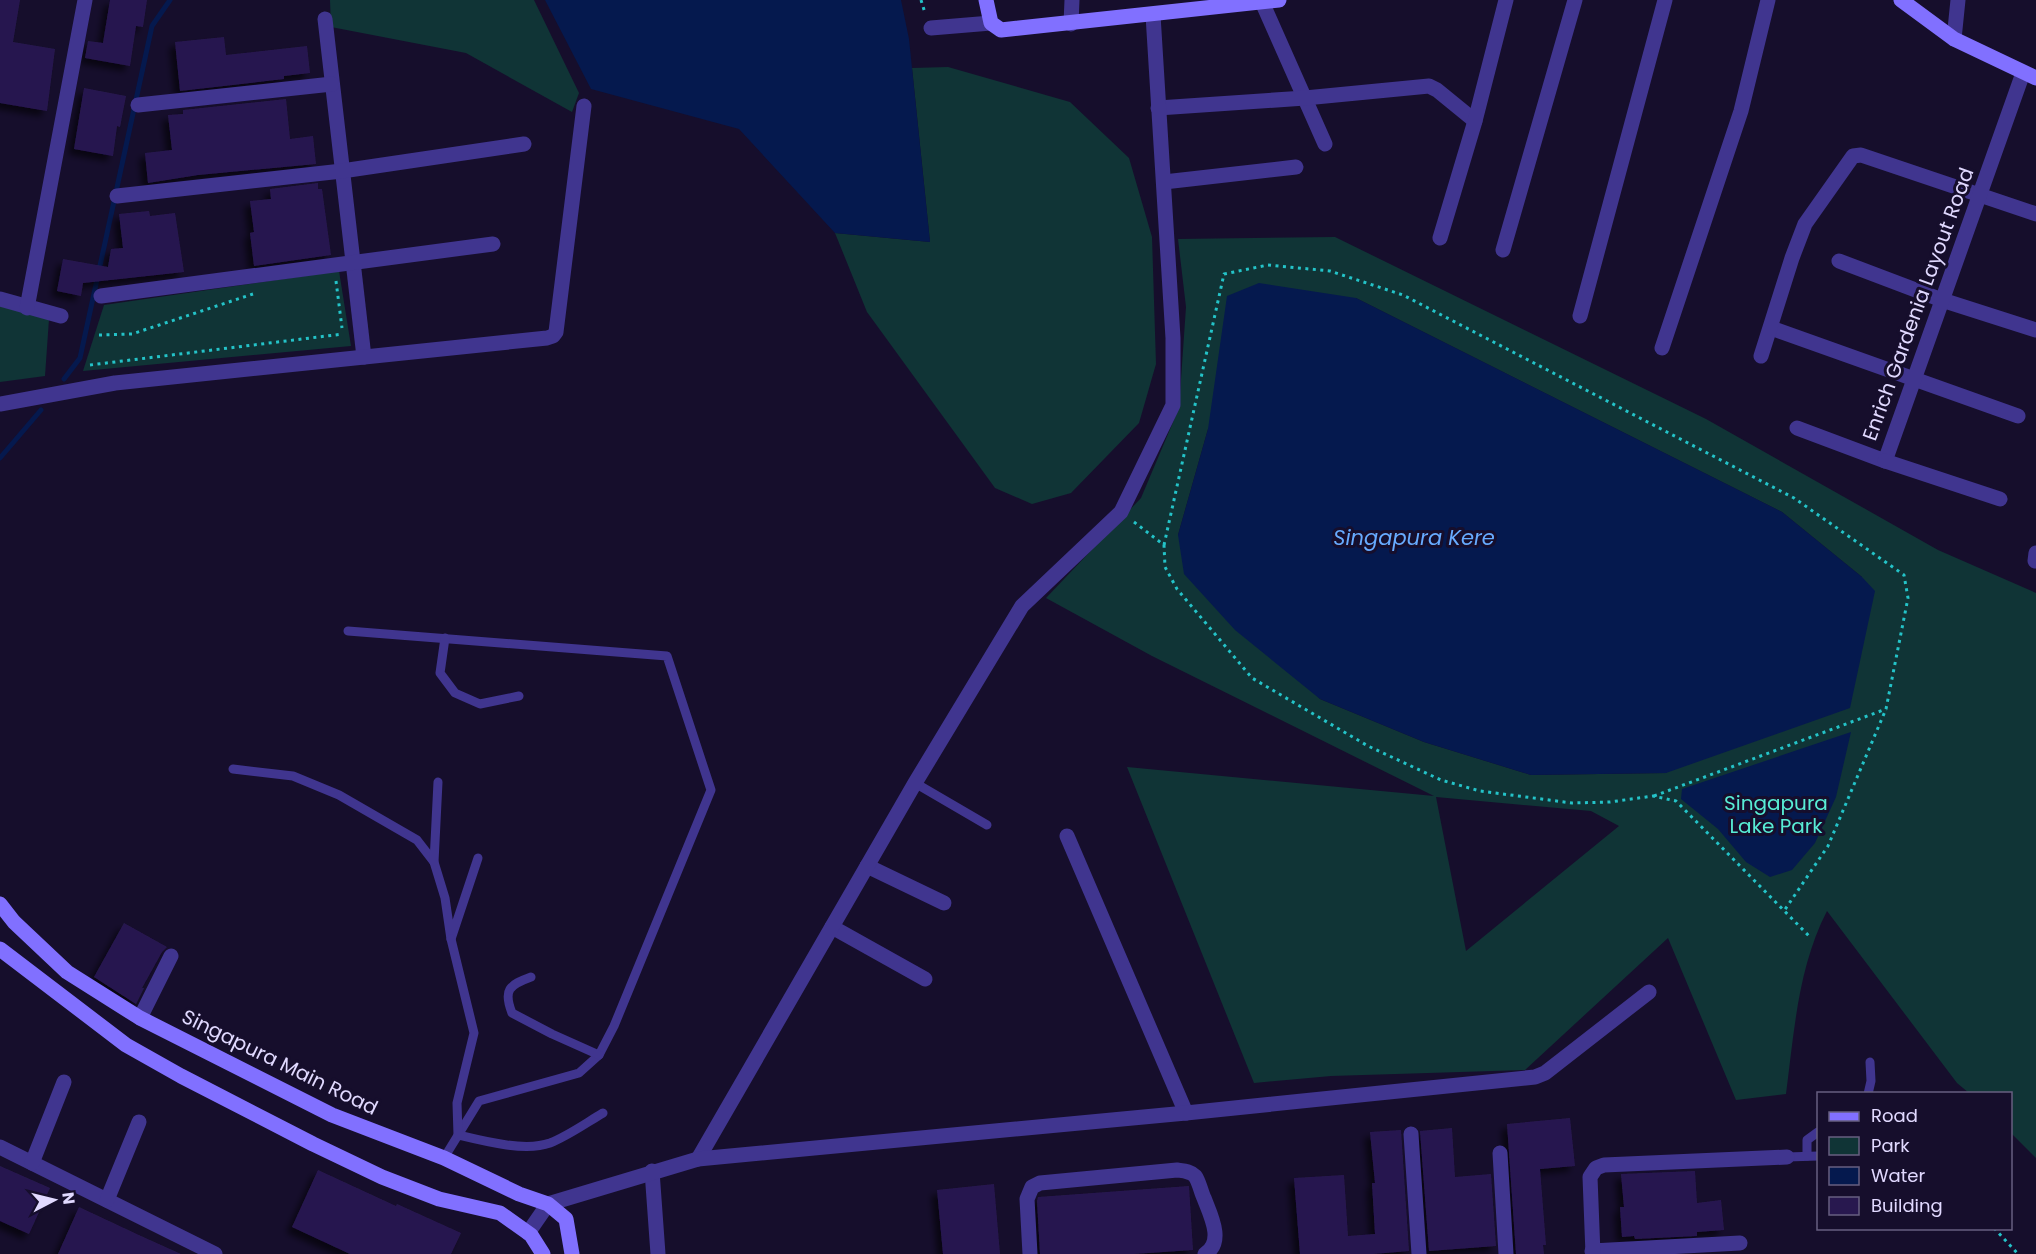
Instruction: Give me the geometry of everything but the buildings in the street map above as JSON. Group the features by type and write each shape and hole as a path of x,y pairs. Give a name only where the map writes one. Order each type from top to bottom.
{"street":[{"path":"27,308 85,0"},
{"path":"986,0 991,22 1001,30 1280,0"},
{"path":"1071,24 1072,0"},
{"path":"1440,238 1475,121 1506,0"},
{"path":"1503,250 1575,0"},
{"path":"1580,316 1665,0"},
{"path":"1662,348 1741,111 1768,0"},
{"path":"1900,0 1954,39 2030,76"},
{"path":"1954,39 1958,0"},
{"path":"1263,2 1325,144"},
{"path":"698,1159 915,783 1022,606 1121,512 1173,405 1173,338 1153,15"},
{"path":"325,19 364,357"},
{"path":"931,28 991,22"},
{"name":"Enrich Gardenia Layout Road","path":"1797,428 1885,461 1979,196 2030,76"},
{"path":"138,105 332,84"},
{"path":"1158,108 1305,98 1429,86 1475,121"},
{"path":"0,404 115,383 553,336 556,332 584,106"},
{"path":"117,196 342,171 524,144"},
{"path":"1761,356 1805,224 1853,156 1861,155 2036,214"},
{"path":"1164,182 1296,167"},
{"path":"101,296 493,244"},
{"path":"1839,261 1942,300 2036,330"},
{"path":"0,299 61,316"},
{"path":"1771,328 1915,377 2018,416"},
{"path":"1885,461 2000,500"},
{"path":"1067,836 1186,1113"},
{"path":"867,866 944,903"},
{"name":"Singapura Main Road","path":"0,904 14,922 67,972 140,1018 332,1115 444,1158 519,1194 548,1204 566,1219 572,1254"},
{"path":"832,927 925,979"},
{"path":"0,949 126,1045 313,1144 382,1177 439,1199 500,1213 528,1233 543,1254"},
{"path":"140,1018 171,956"},
{"path":"528,1233 548,1204 698,1159 1186,1113 1540,1076 1649,992"},
{"path":"32,1163 64,1082"},
{"path":"107,1200 139,1122"},
{"path":"1411,1134 1419,1254"},
{"path":"0,1147 215,1254"},
{"path":"1500,1153 1506,1254"},
{"path":"1740,1243 1592,1252 1590,1178 1596,1168 1604,1165 1787,1157"},
{"path":"1029,1254 1027,1199 1032,1187 1040,1183 1177,1170 1196,1177 1215,1228 1214,1241 1210,1251 1205,1254"},
{"path":"652,1171 658,1254"}],"lane":[{"path":"348,631 667,656 711,790 614,1026 599,1055 579,1073 479,1101 444,1158"},
{"path":"446,638 440,674 455,693 480,704 519,696"},
{"path":"233,769 293,776 339,795 417,840 434,862"},
{"path":"438,782 434,862 445,898 451,939 474,1033 458,1103 458,1135"},
{"path":"915,783 987,825"},
{"path":"451,939 478,858"},
{"path":"531,977 515,983 508,992 507,1000 512,1013 599,1055"},
{"path":"1868,1092 1871,1081 1870,1062"},
{"path":"458,1135 500,1145 549,1144 603,1113"},
{"path":"1807,1156 1807,1140 1817,1133"},
{"path":"1787,1157 1817,1156"}],"path":[{"path":"1784,911 1828,846 1886,709 1908,598 1904,575 1794,498 1403,296 1330,271 1268,265 1224,274 1164,545 1164,567 1176,589 1252,678 1368,746 1441,780 1480,791 1572,803 1610,802 1653,796 1886,709"},
{"path":"90,365 343,335 335,277"},
{"path":"99,335 132,334 255,293"},
{"path":"1121,512 1164,545"},
{"path":"1653,796 1676,801 1810,937"},
{"path":"1996,1230 2018,1254"}],"green space":[{"path":"330,0 534,0 579,93 572,112 466,53 331,27"},
{"path":"948,67 1070,102 1129,158 1152,237 1156,364 1139,423 1071,493 1032,504 995,488 867,312 835,233 930,242 912,68"},
{"name":"Singapura Lake Park","path":"1335,237 1706,419 1938,550 2036,593 2036,1158 2012,1134 2012,1092 1968,1092 1957,1083 1827,911 1817,932 1803,977 1786,1094 1736,1100 1668,938 1525,1070 1331,1076 1254,1083 1127,767 1434,796 1152,656 1046,598 1141,498 1179,408 1186,307 1178,239","holes":["1356,298 1782,512 1862,577 1666,773 1531,775 1424,742 1320,699 1178,535 1208,429","1436,797 1591,811 1619,826 1466,951"]},
{"path":"339,271 351,346 83,371 104,305"},
{"path":"0,306 49,319 45,376 0,382"}],"water":[{"path":"545,0 901,0 909,39 930,242 835,233 739,129 591,89"},
{"name":"Singapura Kere","path":"1259,283 1356,298 1782,512 1862,577 1875,591 1850,708 1666,773 1531,775 1424,742 1320,699 1235,630 1184,574 1178,535 1208,429 1227,296"},
{"path":"1851,732 1836,797 1815,843 1792,870 1770,877 1746,862 1718,829 1681,799 1682,789"}],"waterway":[{"path":"64,379 80,358 152,26 170,0"},
{"path":"0,458 41,410"}]}
